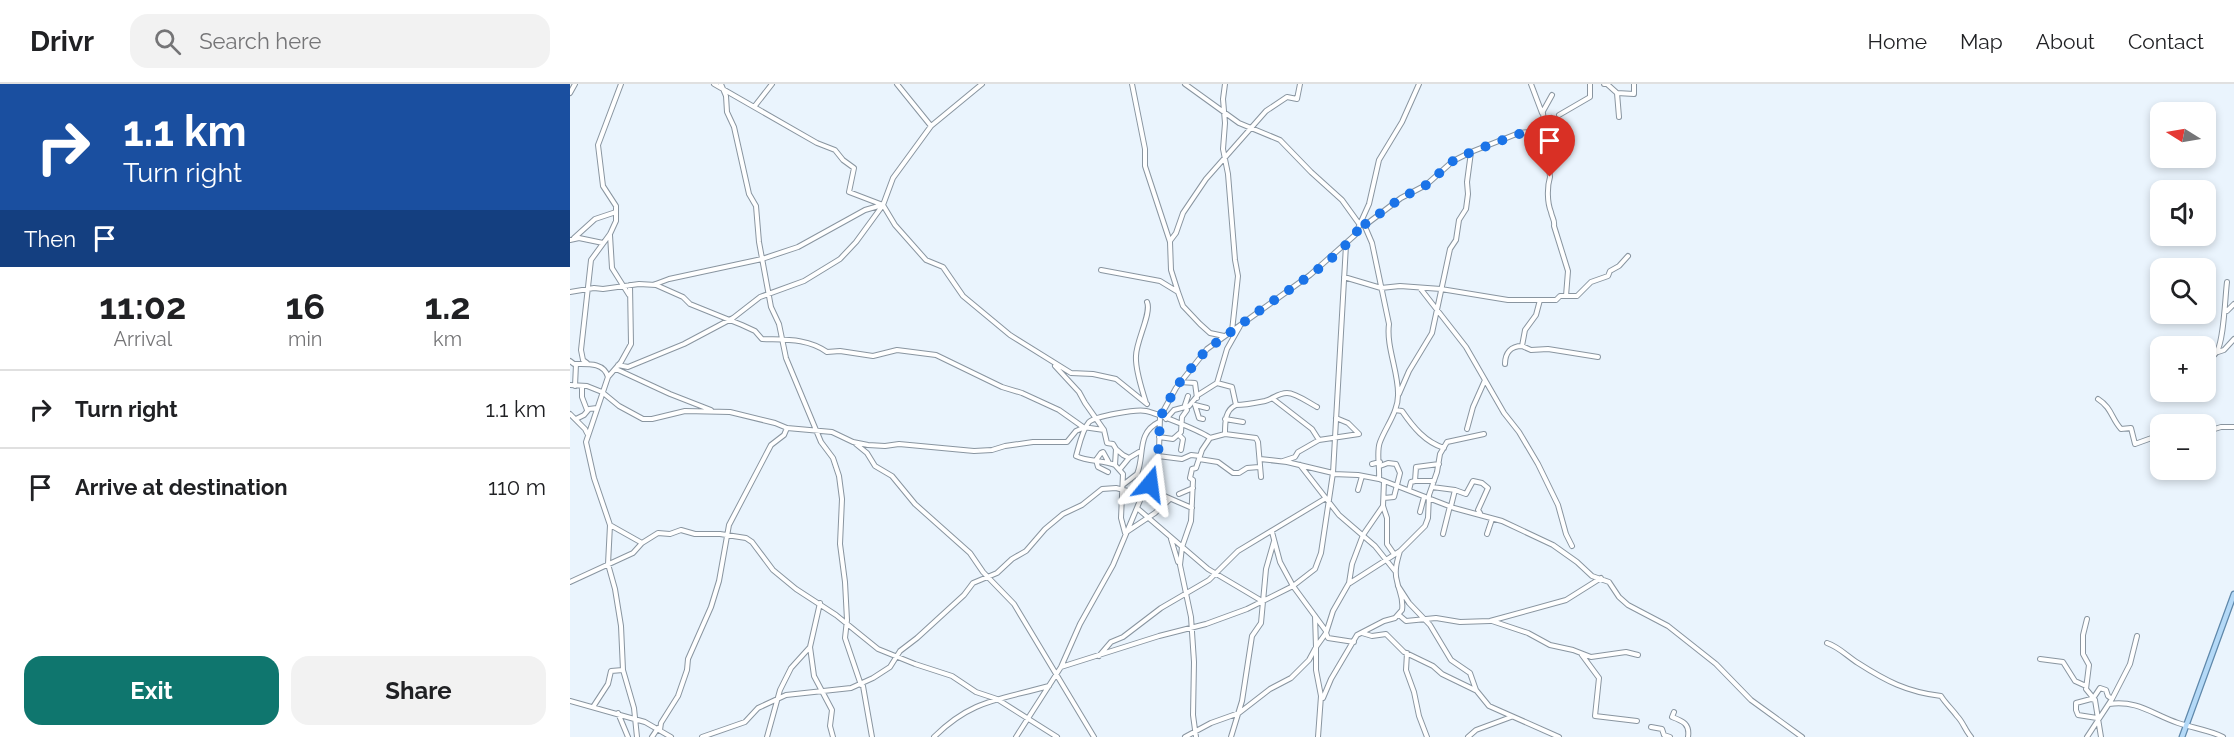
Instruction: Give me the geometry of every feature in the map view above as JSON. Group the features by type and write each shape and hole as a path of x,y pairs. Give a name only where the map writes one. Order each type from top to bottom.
{"main road":[{"path":"2182,737 2234,594"}],"street":[{"path":"570,93 575,84"},
{"path":"621,84 598,145 603,186 616,206 610,234 612,268 630,295"},
{"path":"714,84 835,150 854,168 849,192 883,205 896,225 926,260 943,267 963,296 1010,335 1028,344 1053,363 1074,384 1104,430 1107,443 1113,444 1129,458"},
{"path":"721,84 727,112 734,127 749,194 756,206 768,294 779,324 786,358 818,430 821,442 833,458 842,491 840,544 845,582 846,638 863,686 872,737"},
{"path":"754,107 772,84"},
{"path":"897,84 932,126"},
{"path":"617,367 628,367 684,344 728,320 760,297 804,280 840,259 856,242 883,205 893,178 932,126 982,84"},
{"path":"1132,84 1145,148 1145,166 1170,242 1171,270 1183,306 1210,333 1225,336"},
{"path":"1185,84 1239,123 1280,140 1342,200 1362,224 1372,243 1389,324 1388,334 1393,351 1399,394"},
{"path":"1225,84 1224,157 1228,174 1238,276 1232,331"},
{"path":"1170,242 1183,213 1206,178 1266,111 1287,97 1297,99 1300,84"},
{"path":"1362,224 1372,195 1379,160 1402,122 1419,84"},
{"path":"1531,84 1545,124 1550,177 1548,199 1568,272 1566,296"},
{"path":"1559,115 1590,97 1590,84"},
{"path":"1607,84 1617,93 1634,94 1634,84"},
{"path":"1617,93 1619,117"},
{"path":"1543,113 1552,95"},
{"path":"1124,487 1140,468 1140,452 1151,428 1160,419 1180,382 1207,349 1310,275 1346,244 1362,224 1401,198 1426,185 1453,161 1471,152 1530,132 1551,118"},
{"path":"1394,554 1387,544 1387,518 1383,506 1379,444 1395,410 1409,371 1432,333 1450,249 1456,240 1459,219 1466,209 1471,152"},
{"path":"570,292 587,288 603,290 630,285 652,285 762,259 798,247 865,210 883,205"},
{"path":"572,239 595,219 616,212"},
{"path":"587,363 583,360 581,350 591,260 610,234"},
{"path":"572,239 603,243"},
{"path":"1061,668 1247,609 1293,586 1308,576 1319,562 1333,473 1346,244"},
{"path":"1344,277 1381,288 1419,287 1508,300 1540,300 1576,296 1591,282 1608,276 1610,271 1629,256"},
{"path":"1101,270 1160,281 1178,292"},
{"path":"2227,282 2225,314 2217,352 2224,350 2234,339"},
{"path":"630,285 632,340 617,367 608,377 587,437 586,448 610,525 608,564 621,626 623,670 636,719 638,737"},
{"path":"652,285 683,297 690,304 755,332 762,339 774,338 782,341 796,339 821,347 827,352 840,351 873,356 897,350 936,355 1002,387 1022,393 1059,410 1086,427 1104,430"},
{"path":"1419,287 1467,347 1503,413 1519,432 1538,464 1558,505 1572,546"},
{"path":"1522,346 1525,330 1536,315 1540,300"},
{"path":"1147,302 1149,312 1141,331 1136,355 1149,412"},
{"path":"2225,314 2234,304"},
{"path":"1193,404 1198,395 1217,383 1227,349 1241,325"},
{"path":"1505,364 1507,354 1512,349 1522,346 1531,350 1548,349 1598,357"},
{"path":"570,361 600,367 607,372 608,377"},
{"path":"1053,363 1071,373 1093,374 1116,379 1147,404"},
{"path":"576,364 573,386 582,386 602,392 619,406 643,418 652,419 685,411 714,411 750,416 786,428 832,432 861,447 875,466 892,476 910,499 970,553 989,578 1014,604 1094,737"},
{"path":"617,367 670,394 714,411"},
{"path":"1467,429 1473,407 1485,380"},
{"path":"1180,382 1195,383 1197,399"},
{"path":"1217,383 1234,389 1236,405"},
{"path":"582,386 582,398 587,410"},
{"path":"1225,434 1225,420 1230,409 1236,405 1247,405 1289,392 1317,408"},
{"path":"1159,437 1170,440 1179,435 1188,396"},
{"path":"1272,398 1312,429 1319,440"},
{"path":"2098,399 2110,408 2121,429 2131,428 2134,444 2150,438"},
{"path":"1193,404 1199,418 1203,420"},
{"path":"1166,419 1174,410 1193,404 1207,408"},
{"path":"576,419 584,415 587,410 597,408"},
{"path":"853,442 868,445 899,444 982,451 1033,442 1067,442 1076,431 1086,427 1095,419 1114,416 1127,410 1149,412 1160,419 1182,425 1210,438 1225,434 1256,438 1261,477"},
{"path":"1395,410 1402,411 1417,431 1432,444 1444,448"},
{"path":"570,414 585,429 587,437"},
{"path":"1283,461 1295,457 1298,452 1319,440 1359,434 1348,423 1336,418"},
{"path":"1016,737 1061,668 1080,624 1113,565 1125,533 1155,472 1160,419"},
{"path":"1225,420 1243,422"},
{"path":"1409,430 1413,424"},
{"path":"2216,429 2234,426"},
{"path":"1086,427 1076,456 1108,462 1120,468 1124,487 1121,518 1125,533"},
{"path":"652,737 678,696 687,670 688,658 711,607 729,525 771,446 786,433 786,428"},
{"path":"1420,512 1432,487 1440,454 1447,442 1484,434"},
{"path":"1179,435 1183,439 1181,450"},
{"path":"1181,572 1182,547 1191,521 1193,480 1190,478 1192,469 1196,468 1210,438"},
{"path":"1115,465 1116,449"},
{"path":"1120,468 1129,458 1140,452"},
{"path":"1096,460 1103,453 1108,462"},
{"path":"1158,456 1182,459 1191,455 1218,462 1233,473 1239,473 1247,468 1260,467"},
{"path":"1260,459 1283,461 1333,473 1381,480 1426,498 1503,521 1553,546 1577,562 1592,576 1609,582 1619,597 1628,605 1668,626 1716,664 1751,700 1802,737"},
{"path":"1096,460 1098,467 1108,472"},
{"path":"1372,464 1396,464 1400,473 1394,497 1384,498"},
{"path":"1415,481 1416,467 1438,464"},
{"path":"1300,465 1339,515 1363,535 1396,573"},
{"path":"1358,489 1362,476"},
{"path":"1409,490 1411,482 1434,481"},
{"path":"1432,487 1466,494 1473,481 1487,486 1487,494 1478,510 1480,514"},
{"path":"702,737 745,722 758,708 786,695 851,688 884,672 906,646 964,595 973,583 989,578 1026,551 1045,528 1063,514 1082,505 1102,489 1124,487 1137,494 1145,490 1192,508"},
{"path":"1179,494 1193,488"},
{"path":"1443,534 1455,490"},
{"path":"1349,583 1400,551 1425,526 1428,518 1426,498"},
{"path":"1125,533 1155,513 1170,499"},
{"path":"1098,657 1111,642 1123,637 1161,608 1209,580 1238,551 1327,500"},
{"path":"1185,737 1211,723 1239,713 1270,689 1291,678 1309,660 1326,632 1333,611 1349,583 1352,564 1363,535 1383,506"},
{"path":"1137,508 1215,573 1263,601"},
{"path":"1487,534 1492,519"},
{"path":"610,525 642,543"},
{"path":"570,582 633,553 642,543 658,533 670,534 681,530 695,534 727,535 749,539 773,570 796,589 820,603 865,640 896,657 952,676 976,692 997,699 1057,737"},
{"path":"1272,532 1280,562 1293,586 1328,638 1354,642"},
{"path":"1171,538 1186,592 1192,627 1193,715 1196,737"},
{"path":"1231,737 1242,701 1252,636 1261,623 1266,569 1274,541"},
{"path":"1318,737 1322,701 1331,679 1357,635 1399,615 1403,605 1396,573 1400,551"},
{"path":"1399,615 1406,621 1437,618 1460,622 1490,621 1566,600 1601,578"},
{"path":"1398,586 1440,640 1451,660 1470,673 1476,690 1489,706 1559,737"},
{"path":"820,603 810,647 814,676 832,710 830,726 833,737"},
{"path":"1315,616 1316,670 1322,701"},
{"path":"2086,619 2083,654 2089,665 2086,686"},
{"path":"1490,621 1528,633 1550,645 1573,650 1582,655 1599,657 1626,652 1638,655"},
{"path":"1362,633 1372,636 1386,634 1407,653 1433,666 1442,674 1476,690"},
{"path":"2087,737 2097,718 2112,699 2130,664 2137,636"},
{"path":"1827,643 1901,688 1941,696 1947,706 1960,718 1964,729 1971,737"},
{"path":"767,737 780,690 791,668 810,647"},
{"path":"1407,653 1406,670 1427,737"},
{"path":"1582,655 1599,678 1595,716 1637,721"},
{"path":"2040,659 2063,662 2075,681 2086,686 2095,699 2101,737"},
{"path":"593,707 608,684 611,671 623,670"},
{"path":"934,737 963,712 980,704 1050,686"},
{"path":"2095,699 2100,688 2106,690 2112,699"},
{"path":"2095,699 2076,703 2076,710 2079,715 2097,718"},
{"path":"570,701 636,719 659,729 670,737"},
{"path":"2109,704 2138,705 2223,737"},
{"path":"1674,712 1672,717 1681,719 1688,728 1688,737"},
{"path":"618,713 628,737"},
{"path":"1468,737 1476,730 1512,717"},
{"path":"1652,728 1662,729 1664,735 1670,737"}],"route":[{"path":"1150,484 1159,451 1160,417 1176,388 1195,363 1207,349 1310,275 1335,254 1355,235 1363,221 1364,225 1401,198 1426,185 1453,161 1492,144 1530,132 1545,124 1550,177"}]}
